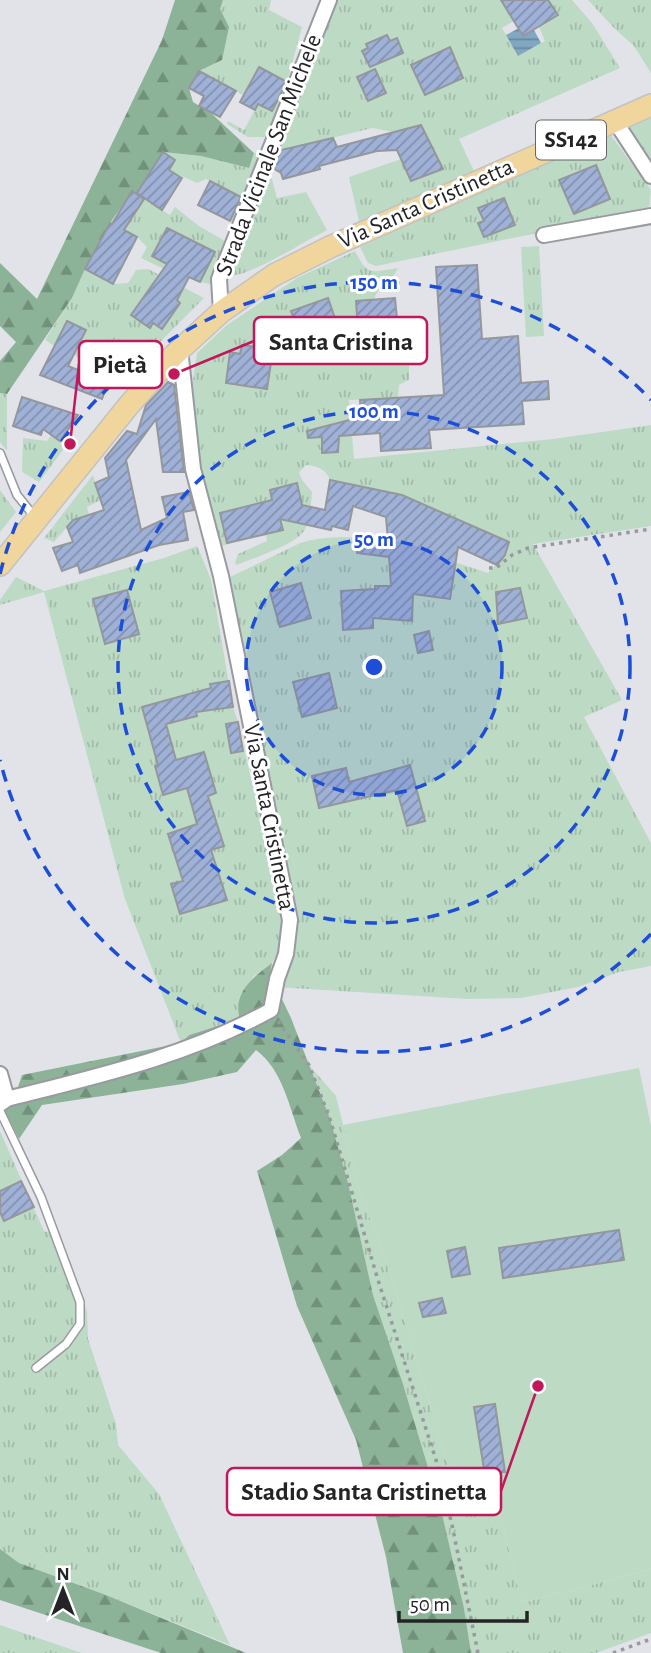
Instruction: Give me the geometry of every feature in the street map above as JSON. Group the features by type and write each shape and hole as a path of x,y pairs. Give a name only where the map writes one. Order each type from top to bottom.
{"main road":[{"name":"Via Santa Cristinetta","path":"0,565 129,405 180,349 221,312 274,275 330,247 651,105"}],"street":[{"name":"Strada Vicinale San Michele","path":"221,312 219,279 329,0"},
{"path":"615,121 651,176"},
{"path":"544,236 651,216"},
{"name":"Via Santa Cristinetta","path":"180,349 192,468 221,576 290,920 286,954 277,979 271,1010"},
{"path":"0,1074 2,1105 138,1066 232,1032 271,1010"}],"lane":[{"path":"0,453 17,495 36,518"},
{"path":"2,1105 80,1302 80,1324 66,1344 36,1368"}],"path":[{"path":"489,568 496,568 512,555 528,548 651,529"},
{"path":"271,1010 309,1065 330,1119 436,1460 478,1653"},
{"path":"613,1653 651,1639"}],"green space":[{"path":"175,0 223,0 220,9 229,27 222,60 199,71 189,88 193,102 211,113 254,153 249,168 201,156 163,152 142,186 153,204 132,192 110,223 72,298 7,394 0,393 0,361 16,342 0,326 0,263 37,299 162,40"},
{"path":"223,0 271,0 269,10 302,27 287,82 259,67 243,95 199,71 222,60 220,9"},
{"path":"336,0 501,0 514,21 502,28 518,55 545,41 539,27 558,15 548,0 572,0 592,23 620,68 459,139 474,171 359,221 349,177 401,159 411,181 443,169 421,125 394,132 372,128 279,151 311,59 328,25"},
{"path":"588,0 651,0 651,73 634,46"},
{"path":"278,98 282,101 270,137 248,137 227,124 228,121 244,130 258,104"},
{"path":"651,117 651,166 629,126"},
{"path":"610,134 651,190 649,210 376,266 368,263 360,247"},
{"path":"163,152 201,156 249,168 254,153 260,154 234,224 230,221 241,197 206,179 197,183 169,170 175,160"},
{"path":"265,178 272,179 277,198 306,192 327,230 265,264 231,276"},
{"path":"144,199 170,215 175,207 199,226 225,241 210,284 200,282 215,252 185,237 168,271 141,258 147,247 137,237 110,223 120,211 133,219"},
{"path":"539,246 544,336 526,337 521,247"},
{"path":"355,251 363,265 371,271 398,268 374,299 395,298 399,341 409,352 409,380 399,385 398,398 349,400 354,459 553,439 651,425 651,526 533,544 622,700 584,717 651,843 651,966 619,972 578,987 521,998 468,999 276,987 294,920 291,889 226,579 300,543 348,537 419,550 488,573 505,555 509,542 402,495 330,480 321,469 306,465 299,472 312,492 308,523 299,536 283,546 237,565 235,563 238,554 267,541 266,535 216,547 194,444 192,387 197,353 227,325 297,278"},
{"path":"85,269 113,284 128,283 136,270 148,269 204,298 120,382 74,355 85,331 55,346 45,340 72,298"},
{"path":"0,393 7,394 7,451 0,442"},
{"path":"51,435 60,441 63,450 39,482 22,472 23,438 47,441"},
{"path":"93,475 101,500 87,507 89,515 73,520 54,542 44,538"},
{"path":"0,490 16,512 0,532"},
{"path":"197,546 211,579 233,707 284,921 278,952 272,963 253,977 240,1019 189,1035 181,1043 125,899 44,592 0,605 0,600 16,577 44,591 164,558"},
{"path":"272,963 270,974 291,1018 330,1119 348,1183 373,1295 442,1514 464,1608 471,1653 403,1653 386,1557 356,1440 297,1306 257,1171 282,1155 301,1138 279,1078 265,1058 256,1050 237,1072 183,1084 42,1105 19,1139 5,1111 13,1102 22,1075 181,1043 189,1035 240,1019 239,1001 246,987"},
{"path":"309,1065 336,1096 357,1182 392,1279 460,1504 495,1494 522,1603 651,1569 651,1633 596,1653 471,1653 464,1608 442,1514 373,1295 348,1184"},
{"path":"639,1068 651,1126 651,1569 522,1603 495,1494 460,1504 392,1279 357,1182 343,1125"},
{"path":"0,1131 44,1231 56,1234 87,1311 88,1339 116,1424 118,1445 159,1494 230,1645 19,1563 0,1549"},
{"path":"0,1549 19,1563 106,1595 246,1653 161,1653 0,1600"},
{"path":"0,1625 82,1653 0,1653"}],"water":[{"path":"519,28 523,36 534,30 541,43 518,56 506,35"}],"building":[{"path":"501,0 548,0 558,15 523,36"},
{"path":"387,35 390,41 397,38 403,53 370,67 362,51 368,48 366,44"},
{"path":"450,47 463,78 425,95 411,65"},
{"path":"259,67 287,82 272,111 258,104 255,110 240,102"},
{"path":"375,69 386,93 368,101 357,77"},
{"path":"199,71 236,91 220,117 199,106 204,96 189,88"},
{"path":"421,125 443,169 411,181 397,150 377,151 319,166 320,169 283,179 281,173 273,168 281,150 333,138 337,147"},
{"path":"163,152 175,160 169,170 182,178 162,210 137,193"},
{"path":"596,165 610,199 574,214 559,180"},
{"path":"210,181 241,197 230,221 198,205"},
{"path":"132,191 144,199 124,230 137,237 113,284 85,269 110,223 112,224"},
{"path":"504,198 515,225 484,237 478,223 484,221 478,208"},
{"path":"167,228 215,252 200,282 189,277 177,300 180,303 162,329 153,323 150,328 131,315 167,264 152,256"},
{"path":"477,265 482,339 518,336 521,383 548,381 549,399 522,401 524,424 429,430 431,448 381,451 380,433 339,436 338,452 322,453 322,437 308,438 307,431 361,417 360,400 444,395 436,267"},
{"path":"328,298 339,330 302,343 291,311"},
{"path":"395,298 399,341 359,345 356,301"},
{"path":"67,321 86,330 68,366 108,382 102,399 40,375"},
{"path":"242,345 273,349 267,389 226,383 230,352 240,354"},
{"path":"168,382 174,385 184,472 163,472 156,419 126,460 141,530 167,518 162,497 189,492 194,510 183,512 188,540 159,545 80,573 78,565 62,571 53,548 73,542 67,527 73,520 104,510 95,483 109,477 105,458 127,431 137,434 146,405"},
{"path":"22,397 78,415 60,441 43,429 41,435 13,426"},
{"path":"330,480 402,495 509,542 505,555 497,565 458,547 450,599 413,594 412,621 373,618 373,628 343,630 341,591 391,586 389,557 357,553 359,538 388,541 386,517 353,506 348,530 332,526 331,530 280,519 283,530 227,543 220,513 272,500 270,490 297,483 302,505 325,510"},
{"path":"301,583 311,618 280,627 270,592"},
{"path":"520,588 527,618 498,624 496,592"},
{"path":"127,590 139,634 105,644 93,599"},
{"path":"429,631 433,650 418,653 414,635"},
{"path":"329,673 337,708 302,717 293,682"},
{"path":"229,681 233,707 196,712 197,716 166,724 176,760 204,752 216,793 208,796 224,846 211,850 227,900 180,914 171,884 183,881 168,834 197,824 187,788 163,795 155,766 158,765 142,707 211,688 210,684"},
{"path":"238,722 243,751 231,753 226,724"},
{"path":"410,765 425,821 407,826 397,790 319,808 312,776 346,768 349,782"},
{"path":"21,1181 34,1207 4,1221 0,1212 0,1191"},
{"path":"619,1230 624,1260 503,1278 499,1248"},
{"path":"465,1247 470,1274 452,1277 447,1251"},
{"path":"442,1298 446,1313 423,1317 419,1303"},
{"path":"495,1404 505,1472 485,1475 474,1407"}],"place":[{"name":"Santa Cristina","path":"174,374"},
{"name":"Pietà","path":"70,444"},
{"name":"Stadio Santa Cristinetta","path":"538,1386"}]}
